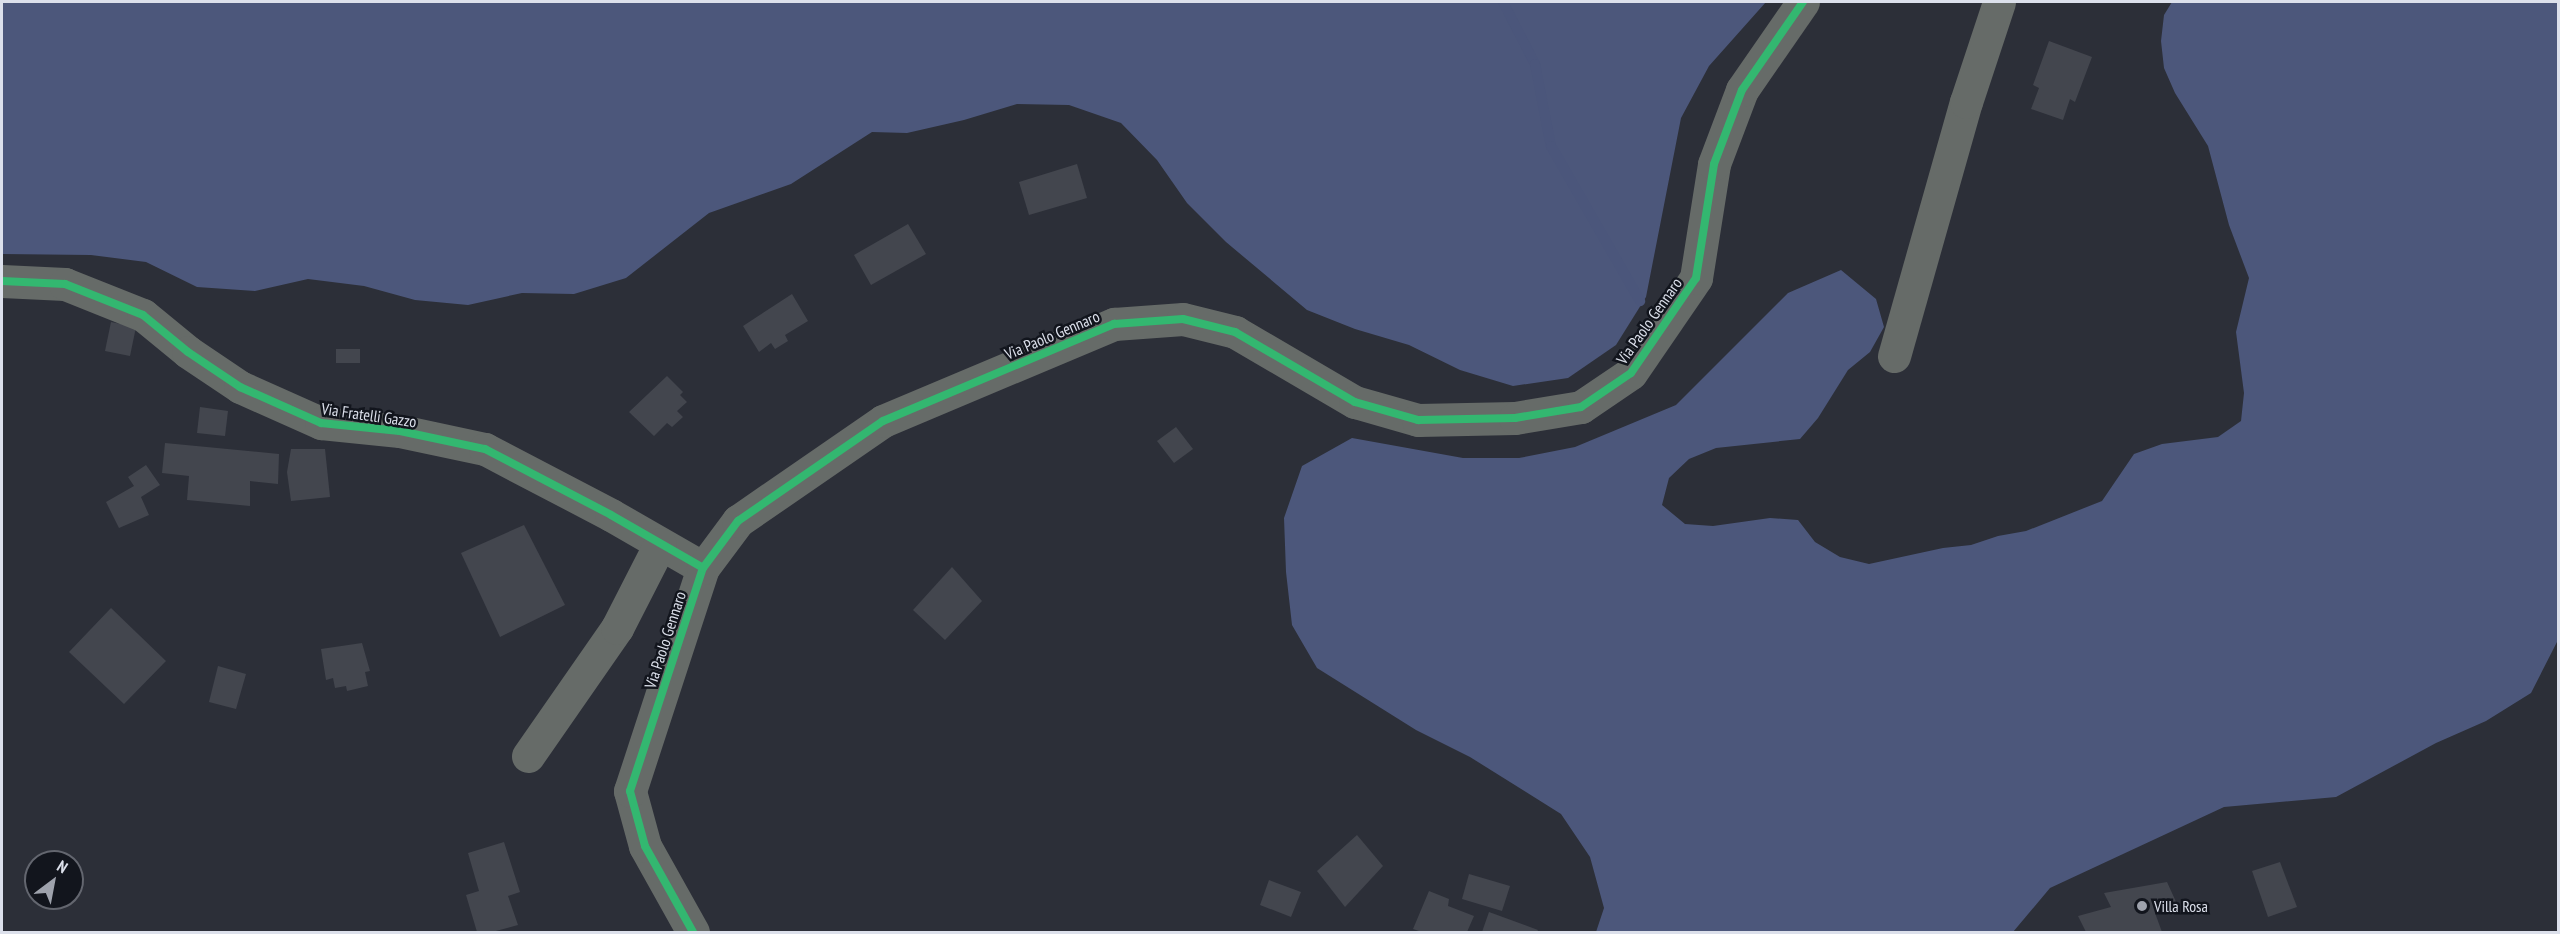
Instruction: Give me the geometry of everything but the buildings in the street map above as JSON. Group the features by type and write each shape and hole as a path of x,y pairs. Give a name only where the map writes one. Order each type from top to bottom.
{"street":[{"name":"Via Paolo Gennaro","path":"693,933 645,846 630,791 703,568 738,521 883,421 1114,324 1183,319 1235,332 1355,402 1418,420 1515,418 1581,407 1631,373 1696,278 1714,164 1742,90 1803,2"},
{"path":"1894,356 1966,102 1999,2"},
{"name":"Via Fratelli Gazzo","path":"2,281 65,284 143,315 188,352 240,387 321,423 400,431 485,450 703,568"},
{"path":"528,756 617,628 660,544"}],"shaded area":[{"path":"2,2 1766,2 1709,66 1681,118 1646,297 1616,345 1568,378 1513,386 1460,370 1409,345 1355,329 1307,310 1226,242 1187,203 1157,160 1121,123 1069,105 1017,104 964,120 907,133 872,132 791,184 709,213 626,278 574,294 522,293 468,305 415,300 364,286 308,279 255,291 197,287 146,262 91,255 2,254"},
{"path":"2172,2 2558,2 2558,640 2531,693 2486,721 2436,743 2336,797 2224,807 2050,888 2013,932 1596,932 1604,908 1590,857 1561,814 1470,757 1416,730 1317,668 1292,625 1286,572 1284,518 1302,466 1352,438 1463,458 1519,458 1575,447 1676,405 1788,293 1841,270 1876,299 1884,327 1870,352 1848,370 1818,418 1800,439 1716,448 1689,459 1669,478 1662,505 1685,524 1713,526 1770,518 1798,520 1815,542 1840,557 1869,564 1943,548 1971,545 1998,536 2026,531 2102,501 2134,454 2162,444 2218,437 2241,421 2244,393 2236,332 2249,278 2229,225 2208,146 2175,93 2164,68 2161,41 2164,15"}],"waterway":[{"path":"1503,2 1535,64 1551,146 1640,301"}],"cycle path":[{"path":"693,932 645,846 630,791 703,568 738,521 883,421 1114,324 1183,319 1235,332 1355,402 1418,420 1515,418 1581,407 1631,373 1696,278 1714,164 1742,90 1803,2"},
{"path":"2,281 65,284 143,315 188,352 240,387 321,423 400,431 485,449 611,515 703,568"}],"place":[{"name":"Villa Rosa","path":"2142,906"}]}
